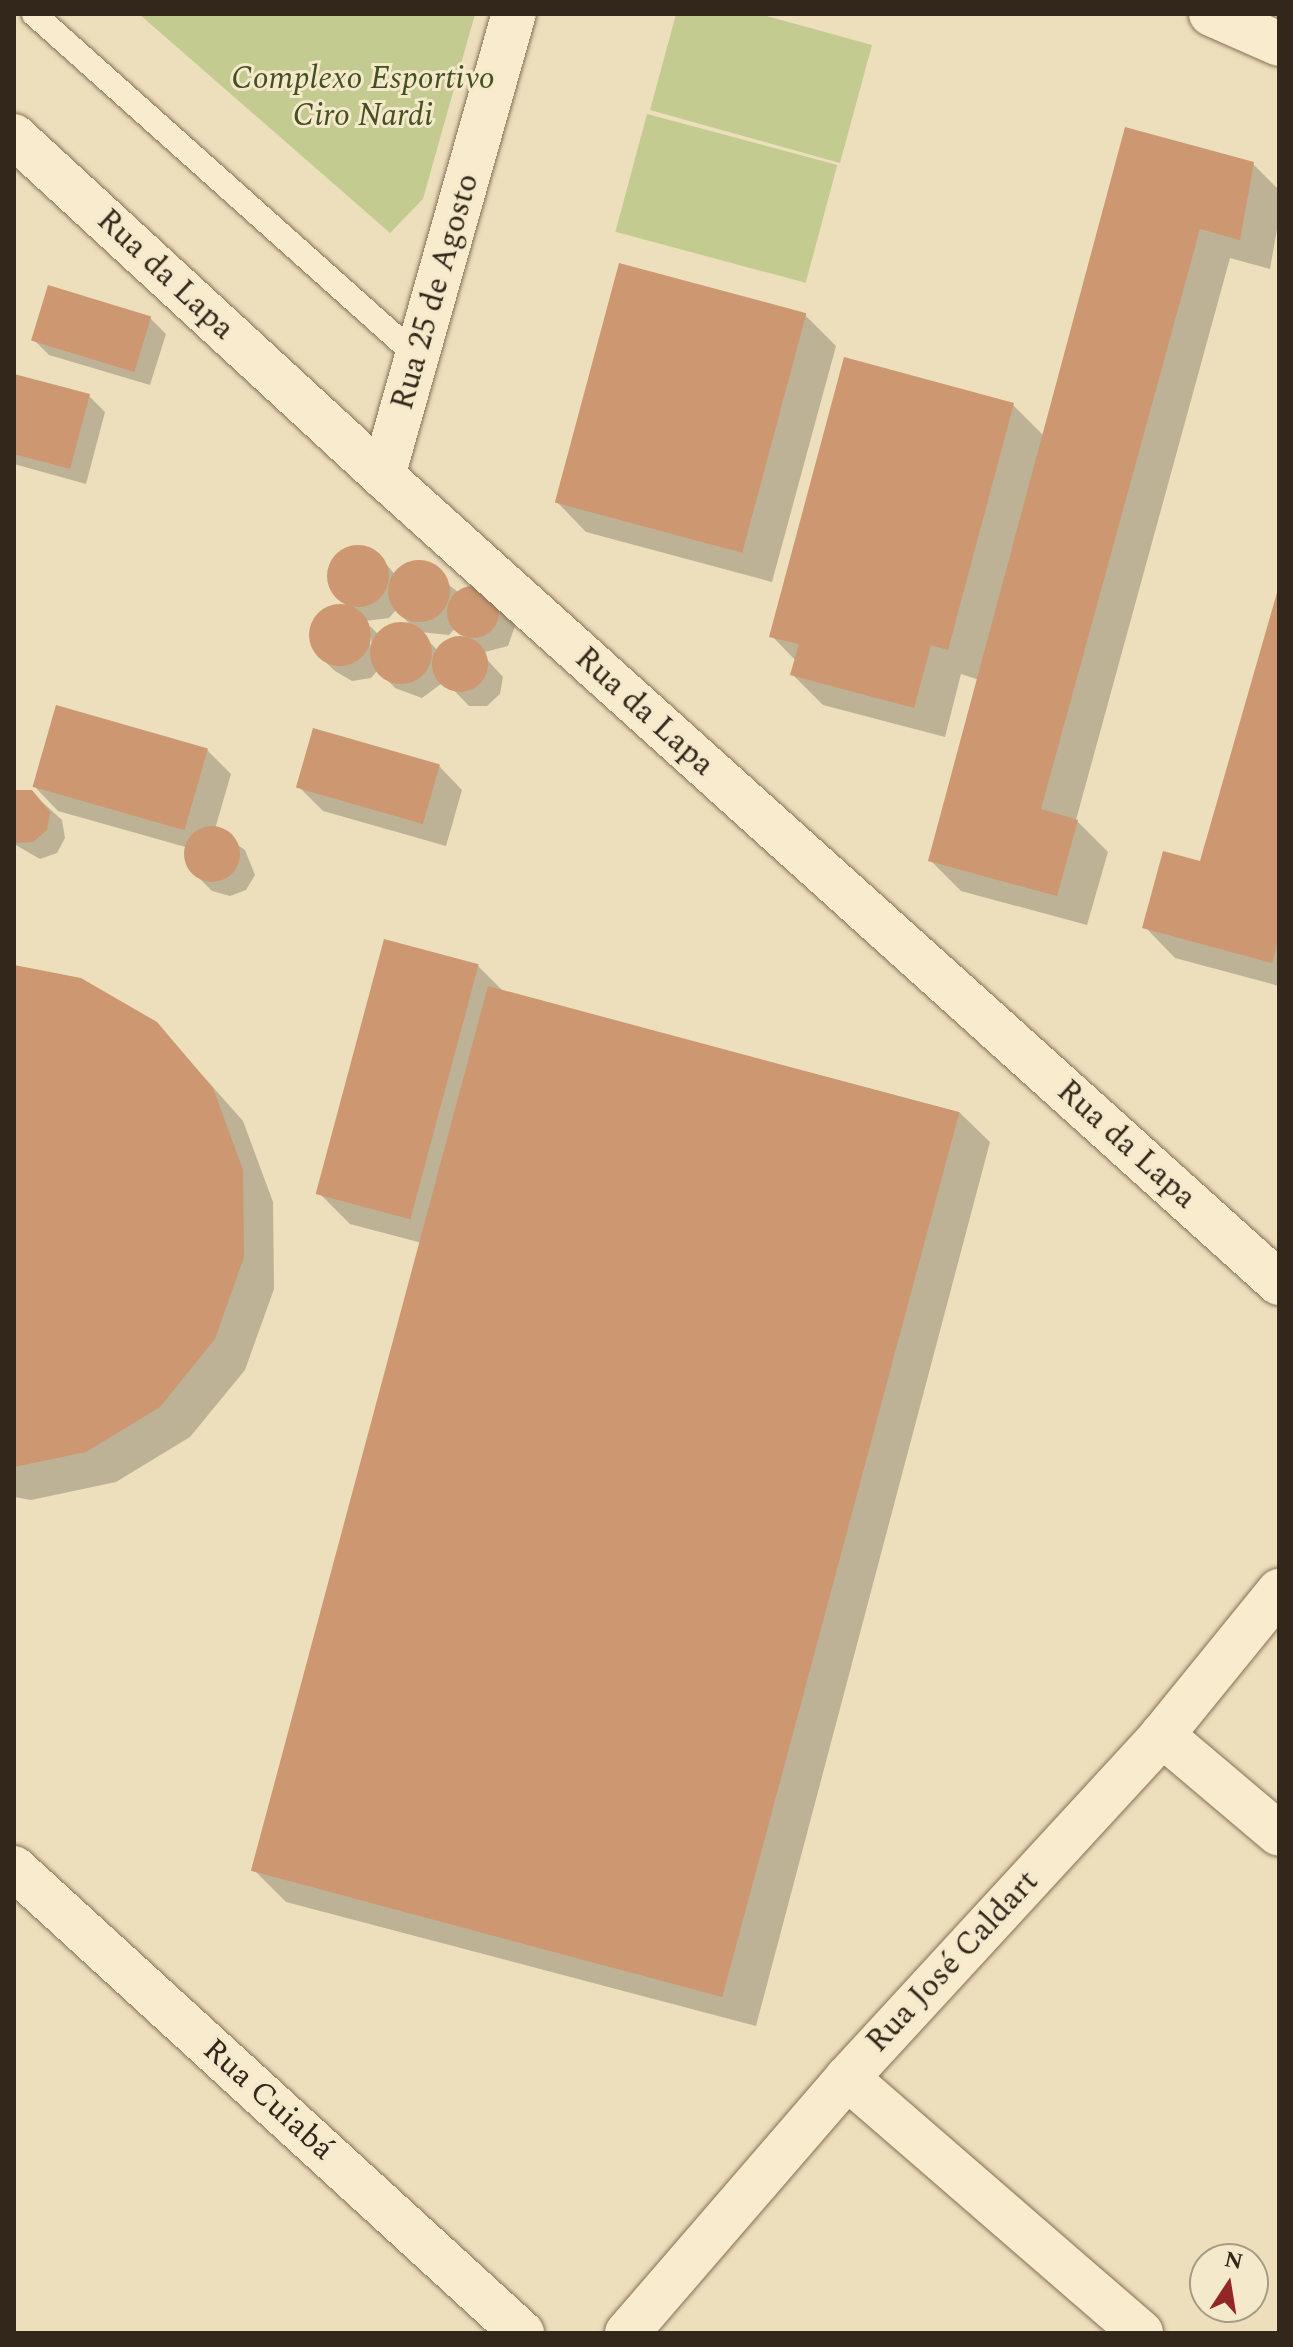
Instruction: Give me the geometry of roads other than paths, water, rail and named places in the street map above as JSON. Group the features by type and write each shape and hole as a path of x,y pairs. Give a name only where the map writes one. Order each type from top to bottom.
{"main road":[{"name":"Rua 25 de Agosto","path":"383,476 419,358 514,14"},
{"path":"1211,14 1279,44"},
{"name":"Rua da Lapa","path":"14,136 383,476 1279,1283"},
{"name":"Rua José Caldart","path":"627,2333 847,2078 1162,1735 1279,1591"},
{"path":"1162,1735 1279,1834"},
{"name":"Rua Cuiabá","path":"14,1868 522,2333"},
{"path":"847,2078 1141,2333"}],"lane":[{"path":"34,14 419,358"}],"park label":[{"name":"Complexo Esportivo Ciro Nardi","path":"363,98"}]}
